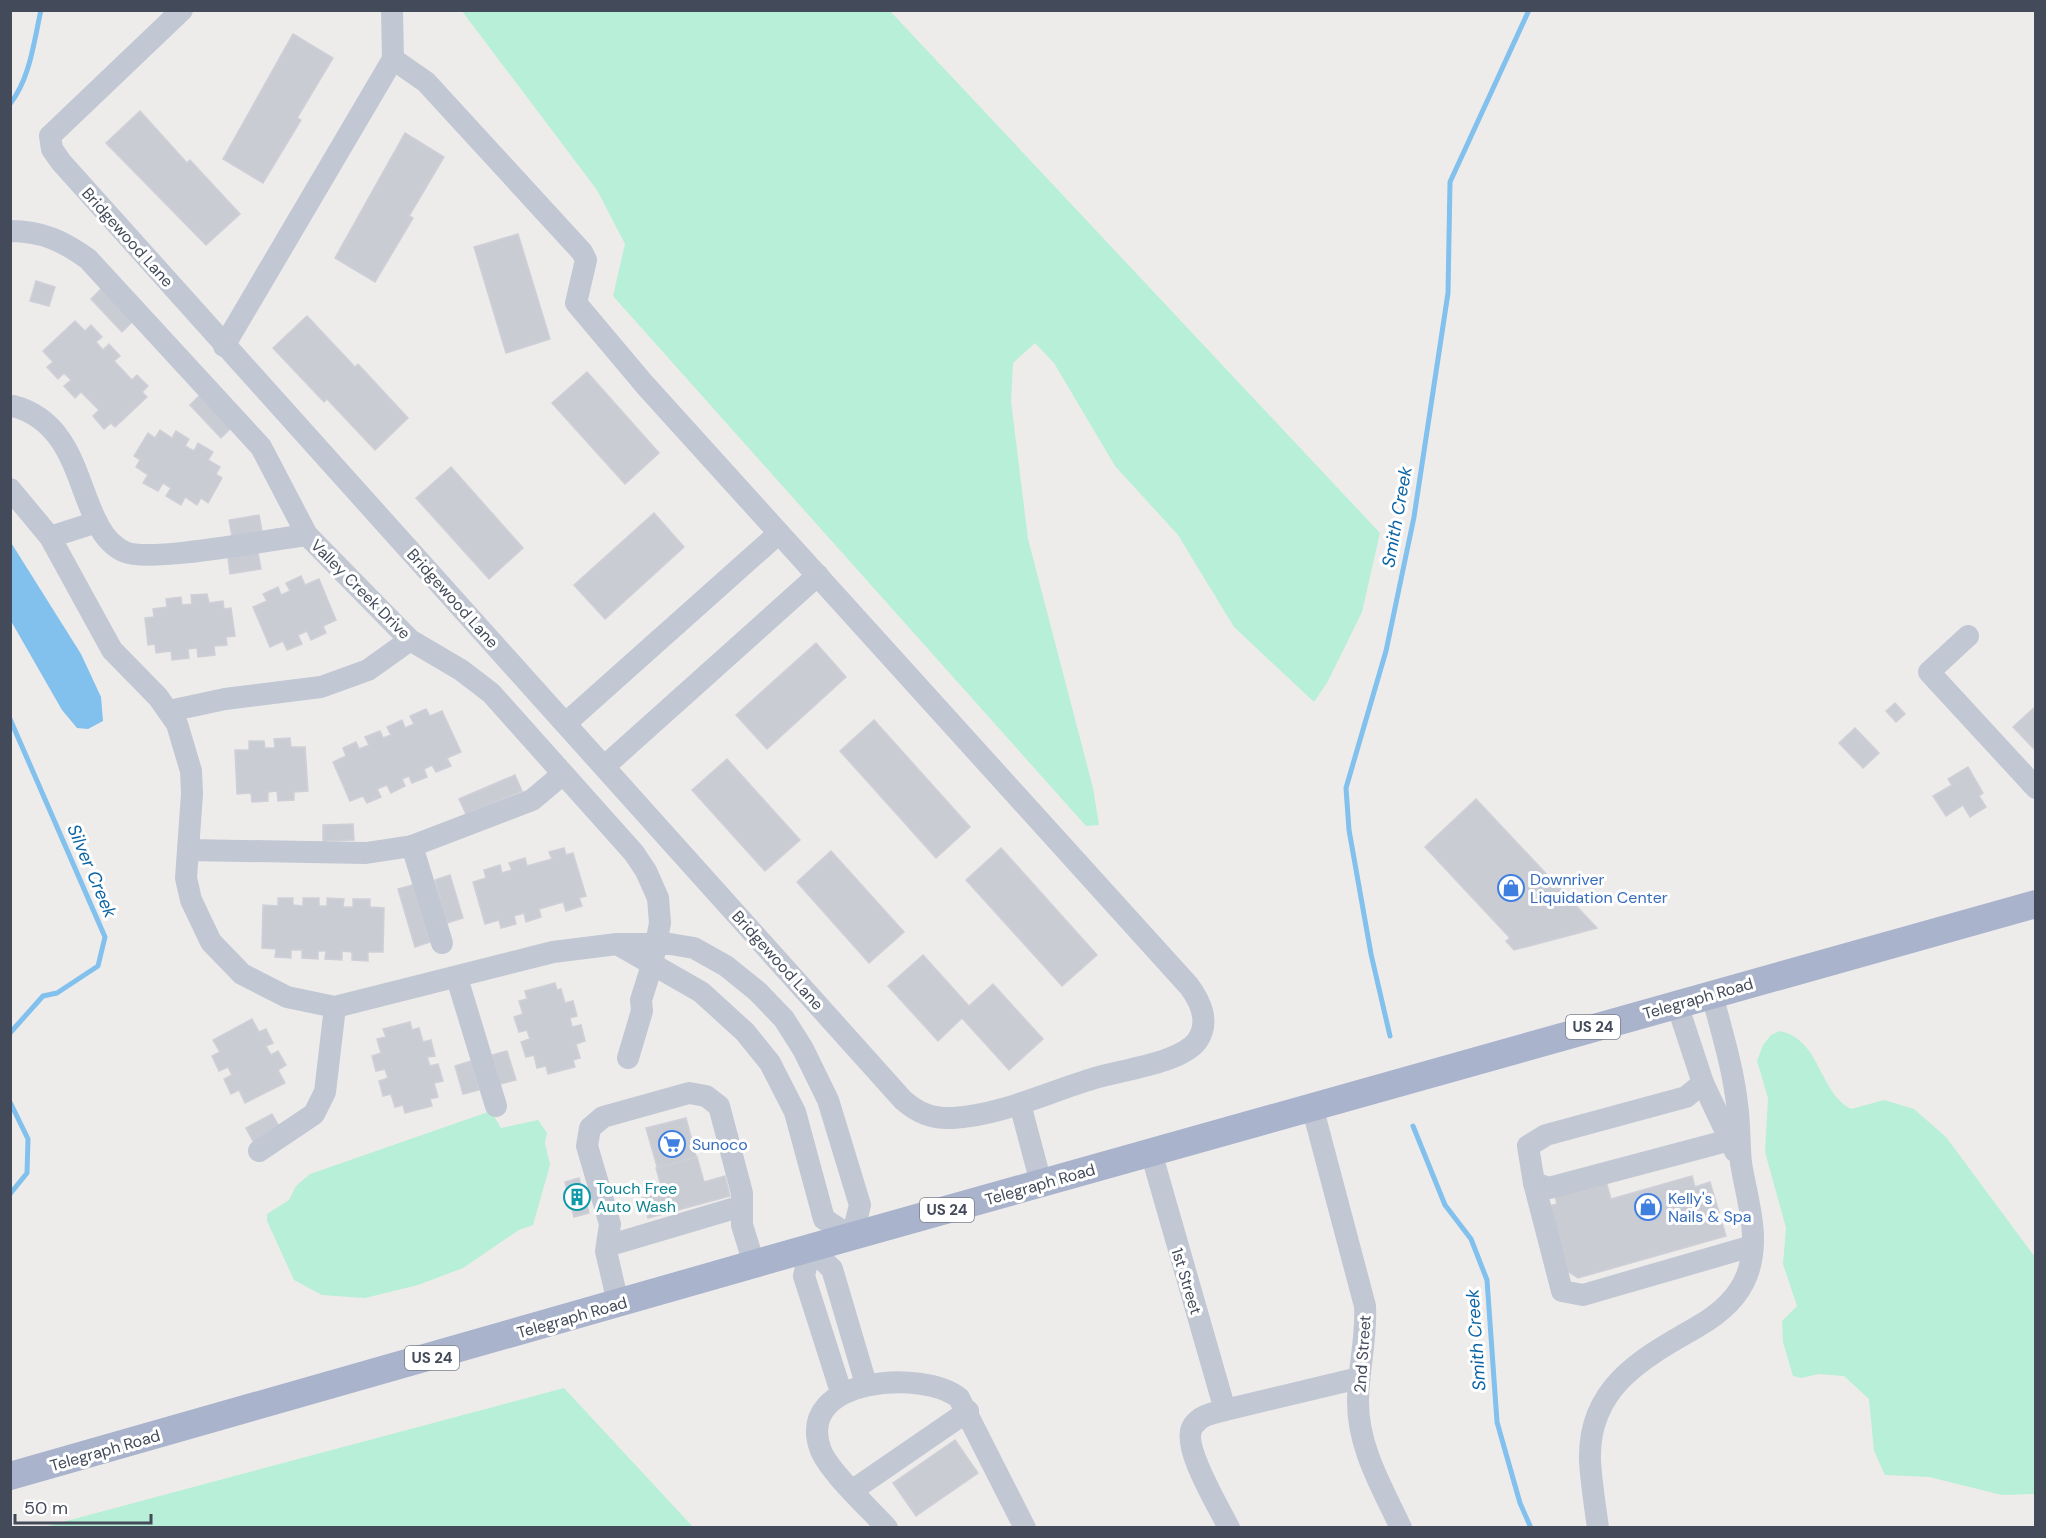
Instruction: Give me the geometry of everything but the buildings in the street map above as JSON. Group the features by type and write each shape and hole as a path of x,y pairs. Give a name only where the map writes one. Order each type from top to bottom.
{"main road":[{"name":"Telegraph Road","path":"10,1476 1312,1106 2036,904"}],"street":[{"name":"Bridgewood Lane","path":"182,10 50,136 52,149 224,346 605,766 903,1100 924,1115 956,1118 1020,1104 1093,1078 1169,1058 1188,1050 1197,1041 1203,1029 1203,1018 1197,997 645,386 576,303 586,260 582,252 426,82 393,58"},
{"path":"224,346 393,58 392,10"},
{"name":"Valley Creek Drive","path":"10,231 44,234 59,240 88,260 105,276 261,447 306,535 410,640 461,670 491,693 616,832 646,871 658,898 660,923 641,1000 642,1011 628,1058"},
{"path":"13,406 27,409 53,430 66,447 97,522 109,542 127,553 186,551 306,535"},
{"path":"10,489 50,537 112,650 169,711 183,738 191,771 192,794 186,878 191,900 203,929 224,957 242,974 270,990 308,1003 335,1007 458,978 553,952 617,944 654,954 694,948 726,966 757,991 784,1019 803,1049 828,1100 838,1143 860,1205 852,1237 824,1219 795,1112 770,1063 745,1032 654,954"},
{"path":"50,537 97,522"},
{"path":"566,723 779,532"},
{"path":"605,766 818,575"},
{"path":"1968,636 1929,672 2036,788"},
{"path":"169,711 225,699 321,687 368,670 410,640"},
{"path":"188,850 366,853 412,846 532,800 563,774"},
{"path":"412,846 442,944"},
{"path":"458,978 496,1106"},
{"path":"1598,1527 1591,1443 1594,1425 1608,1395 1639,1362 1703,1323 1730,1303 1746,1277 1754,1225 1741,1163 1737,1104 1712,994"},
{"path":"1677,1004 1703,1083 1741,1163"},
{"path":"259,1151 314,1114 325,1092 335,1007"},
{"path":"1703,1083 1686,1097 1546,1135 1528,1146 1534,1183 1562,1291 1583,1295 1752,1246"},
{"path":"618,1304 607,1246 610,1224 587,1146 590,1128 603,1117 689,1093 706,1096 719,1106 742,1193 742,1225 754,1264"},
{"path":"795,1112 828,1100"},
{"path":"1020,1104 1041,1183"},
{"name":"2nd Street","path":"1312,1106 1365,1306 1366,1322 1359,1378 1359,1422 1368,1456 1401,1527"},
{"path":"1534,1183 1549,1188 1730,1140"},
{"name":"1st Street","path":"1151,1152 1225,1410"},
{"path":"607,1246 742,1206"},
{"path":"810,1248 832,1269 866,1384"},
{"path":"810,1248 804,1276 841,1392"},
{"path":"1229,1527 1189,1446 1192,1427 1202,1416 1359,1378"},
{"path":"887,1527 824,1458 817,1437 821,1415 841,1392 866,1384 930,1384 941,1387 959,1398 968,1411 1025,1527"},
{"path":"853,1490 968,1411"}],"green space":[{"path":"462,11 890,11 1380,533 1362,612 1327,683 1314,702 1234,627 1178,535 1115,466 1054,363 1035,343 1013,363 1011,401 1028,539 1093,788 1099,825 1086,826 613,296 625,244 597,190"},
{"path":"1780,1031 1804,1044 1832,1090 1840,1101 1851,1109 1884,1100 1914,1109 1946,1137 2035,1257 2035,1494 2002,1495 1929,1477 1885,1475 1874,1451 1869,1399 1844,1376 1819,1374 1801,1378 1793,1376 1783,1342 1782,1321 1797,1306 1783,1264 1786,1228 1765,1152 1768,1098 1757,1061 1763,1045 1771,1035"},
{"path":"491,1111 501,1128 538,1120 547,1133 545,1143 550,1165 533,1225 519,1230 463,1268 418,1285 365,1298 322,1295 294,1280 267,1221 267,1214 289,1200 296,1186 310,1174"},
{"path":"564,1388 693,1527 44,1527"}],"water":[{"path":"10,541 81,654 101,697 103,721 88,729 77,728 62,710 11,621"}],"waterway":[{"name":"Silver Creek","path":"10,104 27,71 41,10"},
{"name":"Smith Creek","path":"1390,1036 1371,954 1349,830 1346,788 1386,651 1414,517 1448,293 1450,182 1529,10"},
{"name":"Silver Creek","path":"10,719 105,937 98,966 57,993 43,996 10,1033"},
{"name":"Silver Creek","path":"10,1102 28,1139 27,1173 10,1194"},
{"name":"Smith Creek","path":"1413,1126 1445,1205 1471,1239 1487,1280 1497,1422 1520,1503 1531,1528"}],"place":[{"name":"Downriver Liquidation Center","path":"1511,888"},
{"name":"Sunoco","path":"672,1144"},
{"name":"Touch Free Auto Wash","path":"577,1197"},
{"name":"Kelly's Nails & Spa","path":"1648,1207"}]}
